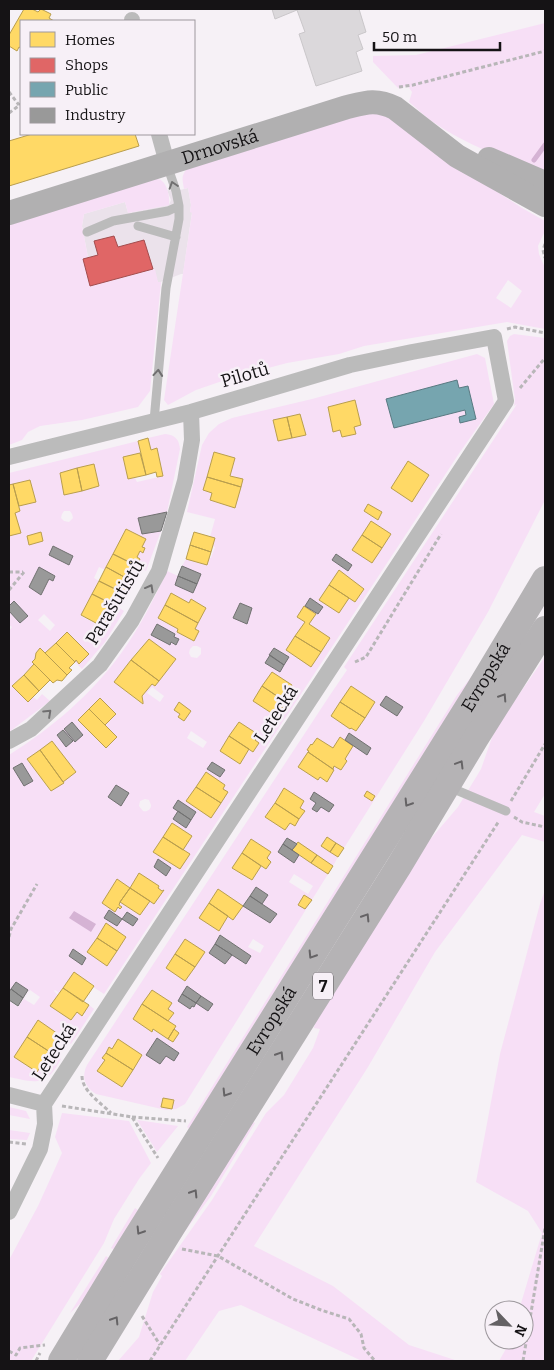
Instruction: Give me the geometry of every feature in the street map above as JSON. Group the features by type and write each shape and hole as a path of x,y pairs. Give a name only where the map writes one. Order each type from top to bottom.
{"main road":[{"name":"Drnovská","path":"9,212 368,102 385,103 395,108 465,161 545,205"},
{"name":"Drnovská","path":"426,132 545,183"},
{"name":"Evropská","path":"53,1353 140,1230 479,689 545,579"},
{"name":"Evropská","path":"90,1361 545,629"}],"street":[{"path":"160,135 167,163"},
{"path":"494,337 506,400"},
{"name":"Pilotů","path":"9,457 191,412 350,365 494,337"},
{"name":"Letecká","path":"44,1104 506,400"},
{"name":"Parašutistů","path":"9,741 31,729 100,665 132,620 159,571 185,481 192,440 191,412"},
{"path":"9,1095 44,1104 44,1124 40,1149 9,1212"}],"lane":[{"path":"154,421 166,288 179,219 176,191 167,163"},
{"path":"87,232 113,221 168,211 179,206"},
{"path":"138,226 176,237"},
{"path":"447,786 506,811"}],"path":[{"path":"394,88 413,85 545,51"},
{"path":"9,92 20,105 9,113"},
{"path":"545,244 545,258"},
{"path":"494,337 508,328 516,327 545,333"},
{"path":"506,400 512,398 545,358"},
{"path":"352,664 366,657 442,534"},
{"path":"9,572 24,572 9,590"},
{"path":"150,1361 506,811 545,744"},
{"path":"506,811 522,822 545,827"},
{"path":"9,937 11,929 37,884"},
{"path":"83,1070 82,1082 112,1114"},
{"path":"44,1104 132,1117 186,1121"},
{"path":"132,1117 158,1158"},
{"path":"9,1142 29,1145"},
{"path":"523,1361 545,1228"},
{"path":"176,1248 218,1256 293,1299 349,1319 361,1334 364,1348 376,1361"},
{"path":"142,1315 160,1345"},
{"path":"13,1361 20,1348 53,1353"},
{"path":"9,1351 16,1355"}],"shaded area":[{"path":"545,23 545,176 475,146 432,122 409,102 412,92 407,85 400,89 397,87 373,62 373,56 416,55"},
{"path":"363,114 380,114 394,120 418,140 545,221 545,232 538,246 545,268 545,329 507,322 364,346 339,354 287,363 231,378 196,390 168,405 164,400 192,213 190,212 191,205 188,188 184,189 183,179 183,175 189,167","holes":["508,280 522,291 511,308 496,298"]},
{"path":"154,178 161,180 166,186 169,205 128,213 125,202 84,214 82,226 88,257 83,259 91,286 155,269 158,282 161,282 150,391 138,407 82,420 40,426 28,432 22,440 9,445 9,224"},
{"path":"188,188 191,205 190,212 192,212 183,274 158,283 154,269 90,286 83,259 88,257 82,226 84,214 125,202 128,213 169,205 171,200 167,190 176,191"},
{"path":"514,334 545,338 545,500 488,612 424,721 344,848 327,837 321,846 338,857 333,866 298,842 297,844 288,838 278,852 294,862 299,855 328,874 185,1104 176,1109 166,1110 96,1094 89,1088 84,1078 87,1065 347,670 344,667 517,404 514,406 515,400 507,341","holes":["351,686 375,702 356,730 331,716","349,734 371,748 367,755 353,746 341,770 334,766 334,770 326,782 320,777 318,780 298,767 317,738 333,748 345,740","284,788 304,801 300,808 304,811 295,826 290,823 285,830 265,817","314,793 329,812 321,807 317,812 312,809 316,803 310,799","251,839 271,852 267,858 271,862 266,869 261,866 252,880 232,868","294,874 313,886 308,894 289,882","256,887 267,895 262,904 276,914 270,923 243,905","218,889 243,906 233,920 228,916 219,931 199,918","221,935 251,956 246,964 232,955 225,964 209,952","185,939 204,952 185,981 166,968","253,939 264,946 260,953 248,947","187,987 213,1004 208,1011 196,1003 194,1007 192,1006 190,1009 178,1001","152,990 172,1003 168,1009 174,1013 168,1021 179,1033 173,1042 133,1019","157,1038 179,1053 174,1061 166,1056 160,1064 146,1055","118,1040 142,1055 122,1087 98,1071","163,1098 174,1100 172,1109 161,1107"]},
{"path":"477,354 485,358 494,404 460,452 104,994 74,972 59,993 54,991 58,995 51,1006 71,1020 77,1012 84,1016 85,1014 83,1013 89,1005 94,1009 71,1044 38,1020 14,1057 36,1072 50,1052 61,1059 54,1070 49,1076 40,1081 9,1077 9,1001 18,1007 29,991 16,982 9,993 9,755 56,722 98,682 135,633 167,571 178,576 175,585 193,593 201,575 182,566 186,559 207,565 215,547 212,546 210,537 215,519 187,512 202,445 209,433 219,424 232,418 312,399","holes":["457,381 459,388 468,386 476,419 466,415 465,410 394,427 387,398","355,400 361,425 354,427 355,434 342,437 340,430 333,431 328,407","300,414 306,434 278,441 273,420","214,452 235,458 230,476 242,479 234,507 210,500 212,493 203,490","409,462 411,501 391,488","368,504 382,512 377,520 364,511","371,521 391,534 372,562 352,550","336,554 351,564 347,571 332,560","338,571 364,589 355,602 349,598 339,613 319,600","171,593 189,603 191,599 206,608 195,629 199,631 194,641 177,632 178,629 158,618","310,599 323,607 318,614 305,606","240,603 252,608 247,623 233,618","304,606 316,614 309,624 330,638 311,666 286,650 305,622 297,617","157,625 175,634 174,637 179,639 176,645 171,642 169,645 151,635","193,646 197,646 201,648 201,654 197,658 191,657 190,649","275,648 289,657 280,672 265,663","139,649 175,659 155,686 152,684 142,696 142,704 114,682","272,672 292,685 291,687 295,690 281,709 277,707 272,714 253,701","152,687 164,696 160,702 147,693","100,698 116,714 105,725 117,737 106,748 78,720","179,702 191,711 184,721 178,717 180,714 174,710","239,722 259,735 255,740 259,743 253,752 249,750 239,764 220,751","63,730 73,741 66,746 57,735","191,731 207,742 203,748 187,738","52,741 76,772 50,791 28,759","212,762 224,770 220,777 207,769","21,763 33,781 24,786 13,768","206,772 225,785 223,789 187,801","149,800 151,807 147,811 143,811 139,806 140,801","178,800 196,812 186,828 173,819 178,811 173,808","172,823 192,836 183,850 189,854 180,869 153,852","159,860 171,868 166,875 154,867","139,873 159,886 158,888 163,891 154,904 150,901 140,915 121,903 119,905 122,907 120,909 118,907 115,911 117,880 130,888","109,910 122,919 117,926 104,918","126,912 137,919 133,926 122,919","106,924 126,937 107,966 87,952","74,949 86,957 81,964 69,956","30,990 40,997 34,1005 24,999"]},
{"path":"165,434 171,435 176,438 180,449 167,512 138,519 142,534 161,531 146,571 137,566 140,559 137,557 140,551 143,553 145,548 126,529 105,570 99,567 94,578 99,581 81,616 106,629 118,607 124,611 105,642 82,669 75,662 80,657 83,648 67,632 13,685 28,702 33,697 37,700 42,694 50,701 9,732 9,631 12,627 9,625 9,611 20,623 27,616 14,602 9,606 9,536 20,533 15,513 20,511 19,506 36,501 30,480 9,485 9,473 138,441 140,453 124,457 137,482 163,476 157,449 151,450 148,438","holes":["94,464 65,495 60,473","64,511 70,511 73,518 69,522 64,521 61,518","41,533 43,541 29,544 27,536","39,567 55,576 53,581 49,579 41,595 29,587","44,614 55,625 50,631 38,620"]},
{"path":"545,657 545,794 534,812 545,816 545,842 522,835 435,952 368,1067 254,1246 333,1286 409,1345 458,1361 362,1361 241,1305 219,1311 185,1361 118,1361 139,1337 153,1292 162,1276 160,1274 212,1200 266,1113 284,1095 313,1048 320,1029 314,1028 315,1023 415,857 458,807 481,769 495,729"},
{"path":"479,667 189,1129 187,1127 457,695"},
{"path":"545,890 545,1361 499,1361 505,1350 534,1350 534,1300 522,1300 542,1233 528,1211 476,1182 500,1054"},
{"path":"74,911 96,924 91,932 69,918"},
{"path":"9,1107 26,1111 30,1119 9,1115"},
{"path":"62,1113 129,1121 151,1163 114,1219 104,1243 31,1361 9,1361 9,1260 38,1206 62,1153 55,1137"},
{"path":"137,1120 178,1126 157,1152"},
{"path":"250,1121 255,1123 211,1196 177,1242"},
{"path":"9,1130 30,1133 27,1140 9,1139"},
{"path":"135,1208 138,1210 115,1250 111,1248"},
{"path":"106,1256 110,1259 83,1301 70,1313"}],"building: Homes":[{"path":"24,9 32,9 38,12 41,9 51,14 49,18 52,20 20,20 20,48 17,51 9,46 9,35"},
{"path":"29,135 135,135 139,146 9,186 9,141"},
{"path":"355,400 361,425 354,427 356,434 342,437 340,430 333,432 328,407"},
{"path":"300,414 306,435 292,438 287,417"},
{"path":"287,417 292,438 278,441 273,420"},
{"path":"148,438 151,450 157,448 163,476 157,477 156,472 146,475 138,441"},
{"path":"214,452 235,458 230,476 243,479 241,487 207,477"},
{"path":"140,453 146,475 128,479 123,457"},
{"path":"408,461 429,475 412,502 391,488"},
{"path":"94,464 99,486 82,491 77,468"},
{"path":"77,468 82,491 64,495 60,473"},
{"path":"207,477 241,487 235,508 210,500 212,493 203,490"},
{"path":"30,480 36,502 19,506 13,484"},
{"path":"13,484 20,511 15,513 21,533 9,536 9,485"},
{"path":"368,504 382,512 378,520 364,511"},
{"path":"371,521 391,534 382,548 362,535"},
{"path":"126,529 146,539 142,547 145,548 143,553 140,551 137,557 140,559 137,566 113,554"},
{"path":"41,532 43,541 29,545 27,536"},
{"path":"194,532 215,538 211,552 190,545"},
{"path":"362,535 382,548 372,563 352,550"},
{"path":"190,545 211,552 207,565 186,559"},
{"path":"113,554 137,566 133,574 129,572 126,578 106,567"},
{"path":"106,567 126,578 123,584 128,587 125,594 99,581"},
{"path":"339,570 364,589 355,602 329,585"},
{"path":"99,581 125,594 118,607 92,594"},
{"path":"329,585 349,598 339,613 319,600"},
{"path":"171,593 189,603 191,599 206,608 198,623 165,605"},
{"path":"92,594 118,607 107,629 81,615"},
{"path":"165,605 198,623 195,629 199,631 194,641 177,632 178,629 158,618"},
{"path":"304,606 316,614 309,624 330,638 321,652 295,636 305,622 297,617"},
{"path":"67,632 89,654 79,664 56,643"},
{"path":"295,636 321,652 311,667 286,650"},
{"path":"149,639 176,659 159,681 131,660"},
{"path":"56,643 75,662 69,668 72,670 67,675 45,653"},
{"path":"40,648 67,675 62,681 57,680 53,683 32,662"},
{"path":"131,660 159,681 155,686 152,684 142,696 143,704 114,682"},
{"path":"34,664 50,680 39,691 24,675"},
{"path":"272,672 292,685 291,687 296,690 287,703 262,686"},
{"path":"24,675 39,691 28,702 12,686"},
{"path":"262,686 286,702 281,709 277,707 273,714 253,701"},
{"path":"351,686 375,702 365,718 340,702"},
{"path":"100,698 116,714 105,725 89,709"},
{"path":"179,702 191,711 184,721 178,717 180,714 174,710"},
{"path":"340,702 365,718 356,731 331,716"},
{"path":"89,709 117,737 106,748 78,720"},
{"path":"239,722 259,735 255,740 259,743 253,752 229,736"},
{"path":"229,736 249,749 240,764 220,751"},
{"path":"340,737 353,746 341,770 334,766 333,769 307,750 317,738 333,748"},
{"path":"52,741 76,772 63,782 40,750"},
{"path":"40,750 64,783 51,791 27,759"},
{"path":"308,752 334,770 327,782 320,777 318,780 298,767"},
{"path":"206,772 225,785 223,789 228,792 221,803 196,787"},
{"path":"196,787 221,803 211,818 186,801"},
{"path":"284,788 304,801 300,808 305,811 299,819 275,803"},
{"path":"367,791 375,796 372,801 364,796"},
{"path":"275,803 299,819 295,826 290,823 285,830 265,817"},
{"path":"172,823 192,836 183,850 163,837"},
{"path":"163,837 190,854 180,869 153,852"},
{"path":"327,837 336,843 330,852 321,846"},
{"path":"251,839 271,852 267,858 271,862 266,869 242,853"},
{"path":"298,842 317,855 311,863 292,850"},
{"path":"336,843 344,848 338,857 330,852"},
{"path":"242,853 261,866 252,880 232,868"},
{"path":"317,855 333,866 328,874 311,863"},
{"path":"139,873 159,886 158,888 162,891 164,890 154,904 130,888"},
{"path":"117,879 130,888 120,902 119,905 122,907 120,909 118,907 115,912 102,903"},
{"path":"130,888 150,901 140,915 120,902"},
{"path":"218,889 243,906 233,920 209,903"},
{"path":"304,895 312,900 305,909 298,905"},
{"path":"209,903 228,916 219,931 199,918"},
{"path":"106,923 126,937 117,951 97,938"},
{"path":"97,938 117,951 107,966 87,952"},
{"path":"185,939 205,952 195,967 175,954"},
{"path":"175,954 195,967 185,981 166,968"},
{"path":"74,972 94,986 83,1002 63,988"},
{"path":"63,988 89,1005 82,1016 77,1012 71,1020 50,1006"},
{"path":"152,990 172,1003 168,1009 174,1013 168,1021 142,1004"},
{"path":"142,1004 176,1026 168,1039 153,1029 152,1032 133,1019"},
{"path":"38,1020 61,1036 50,1052 27,1037"},
{"path":"174,1029 179,1033 173,1042 168,1039"},
{"path":"27,1037 50,1052 37,1072 14,1057"},
{"path":"118,1039 142,1055 133,1070 106,1053 109,1047 112,1049"},
{"path":"106,1053 133,1070 122,1087 97,1071 105,1060 102,1058"},
{"path":"163,1098 174,1100 172,1109 161,1107"}],"building: Shops":[{"path":"114,236 118,247 144,240 153,269 90,286 83,259 98,255 94,241"}],"building: Public":[{"path":"457,380 459,388 468,386 476,419 460,423 459,417 466,415 465,410 394,428 386,399"}],"building: Industry":[{"path":"167,512 161,531 142,534 138,518"},
{"path":"53,546 73,556 69,565 49,555"},
{"path":"336,554 352,565 348,571 332,560"},
{"path":"182,566 201,574 197,584 178,576"},
{"path":"39,567 55,576 53,581 49,579 41,595 29,587"},
{"path":"178,576 197,584 193,593 175,585"},
{"path":"310,598 323,607 318,614 305,606"},
{"path":"14,601 28,616 20,623 9,611 9,606"},
{"path":"240,603 252,608 247,624 233,618"},
{"path":"157,624 175,634 174,637 179,639 176,645 171,642 170,645 151,635"},
{"path":"274,648 289,657 284,665 269,655"},
{"path":"270,655 284,665 280,672 265,663"},
{"path":"386,696 403,707 397,716 380,705"},
{"path":"72,722 83,735 75,742 64,729"},
{"path":"63,730 73,741 66,747 57,735"},
{"path":"349,733 371,748 367,755 345,740"},
{"path":"212,762 225,770 220,777 207,769"},
{"path":"22,763 33,781 24,786 13,768"},
{"path":"116,785 129,793 121,806 108,797"},
{"path":"314,792 334,805 329,812 321,807 317,812 312,809 316,803 310,799"},
{"path":"178,800 196,812 191,820 173,808"},
{"path":"178,811 191,820 186,828 173,819"},
{"path":"287,838 297,844 292,850 283,844"},
{"path":"283,844 299,855 294,863 278,852"},
{"path":"158,859 171,868 166,876 154,867"},
{"path":"256,887 268,895 262,904 250,896"},
{"path":"250,896 277,914 270,923 243,906"},
{"path":"109,910 122,919 117,926 104,918"},
{"path":"127,912 138,919 133,926 122,919"},
{"path":"220,935 251,956 246,964 215,944"},
{"path":"215,944 232,955 225,964 209,953"},
{"path":"73,949 86,958 82,965 69,956"},
{"path":"16,982 28,990 23,998 11,989"},
{"path":"187,986 201,996 196,1003 182,994"},
{"path":"11,989 23,998 18,1006 9,1000"},
{"path":"182,994 196,1003 194,1007 192,1006 190,1009 178,1001"},
{"path":"201,996 213,1004 208,1011 196,1003"},
{"path":"157,1038 179,1053 174,1061 166,1056 160,1064 146,1055"}],"building: Other":[{"path":"272,9 359,9 366,32 358,35 363,49 356,52 362,71 316,86 299,34 305,32 297,10 275,19"}],"waterway":[{"path":"534,160 545,145"}]}
